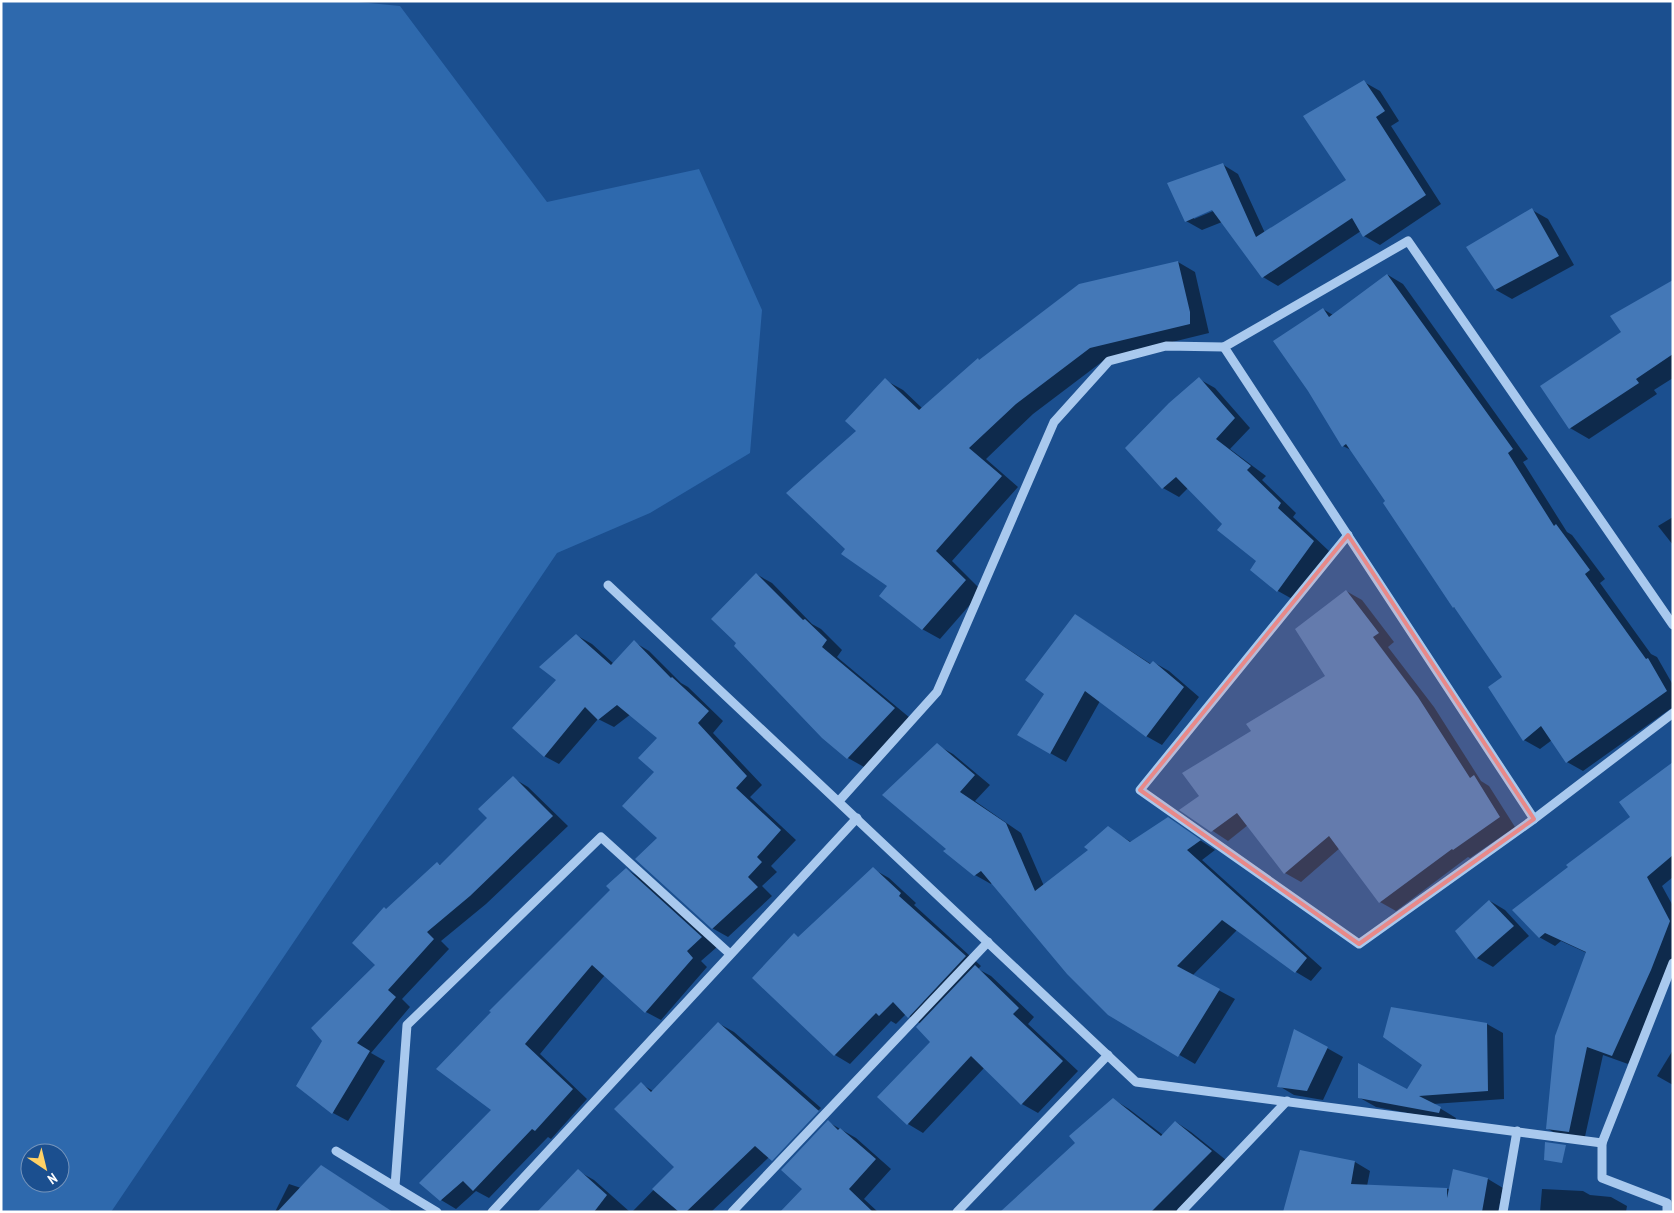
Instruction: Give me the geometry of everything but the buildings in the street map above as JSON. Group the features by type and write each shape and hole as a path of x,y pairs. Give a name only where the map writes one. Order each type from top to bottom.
{"street":[{"path":"839,802 937,692 1054,422 1109,361 1166,346 1224,347 1408,241 1673,625"},
{"path":"1224,347 1534,819"},
{"path":"1348,535 1140,790 1359,944 1534,819 1673,713"},
{"path":"608,585 1136,1082 1602,1143"},
{"path":"492,1212 857,818"},
{"path":"395,1186 407,1025 601,837 730,954"},
{"path":"732,1212 988,942"},
{"path":"1666,1212 1667,1203 1602,1178 1602,1143 1673,963"},
{"path":"957,1212 1108,1055"},
{"path":"1181,1212 1287,1101"},
{"path":"1503,1212 1517,1131"},
{"path":"336,1150 395,1186 423,1208 437,1212"}],"highlighted area":[{"path":"1348,535 1534,819 1359,944 1140,790"}],"shaded area":[{"path":"1,1 348,1 400,6 547,202 699,169 762,310 750,453 650,513 557,553 111,1212 1,1212"}]}
